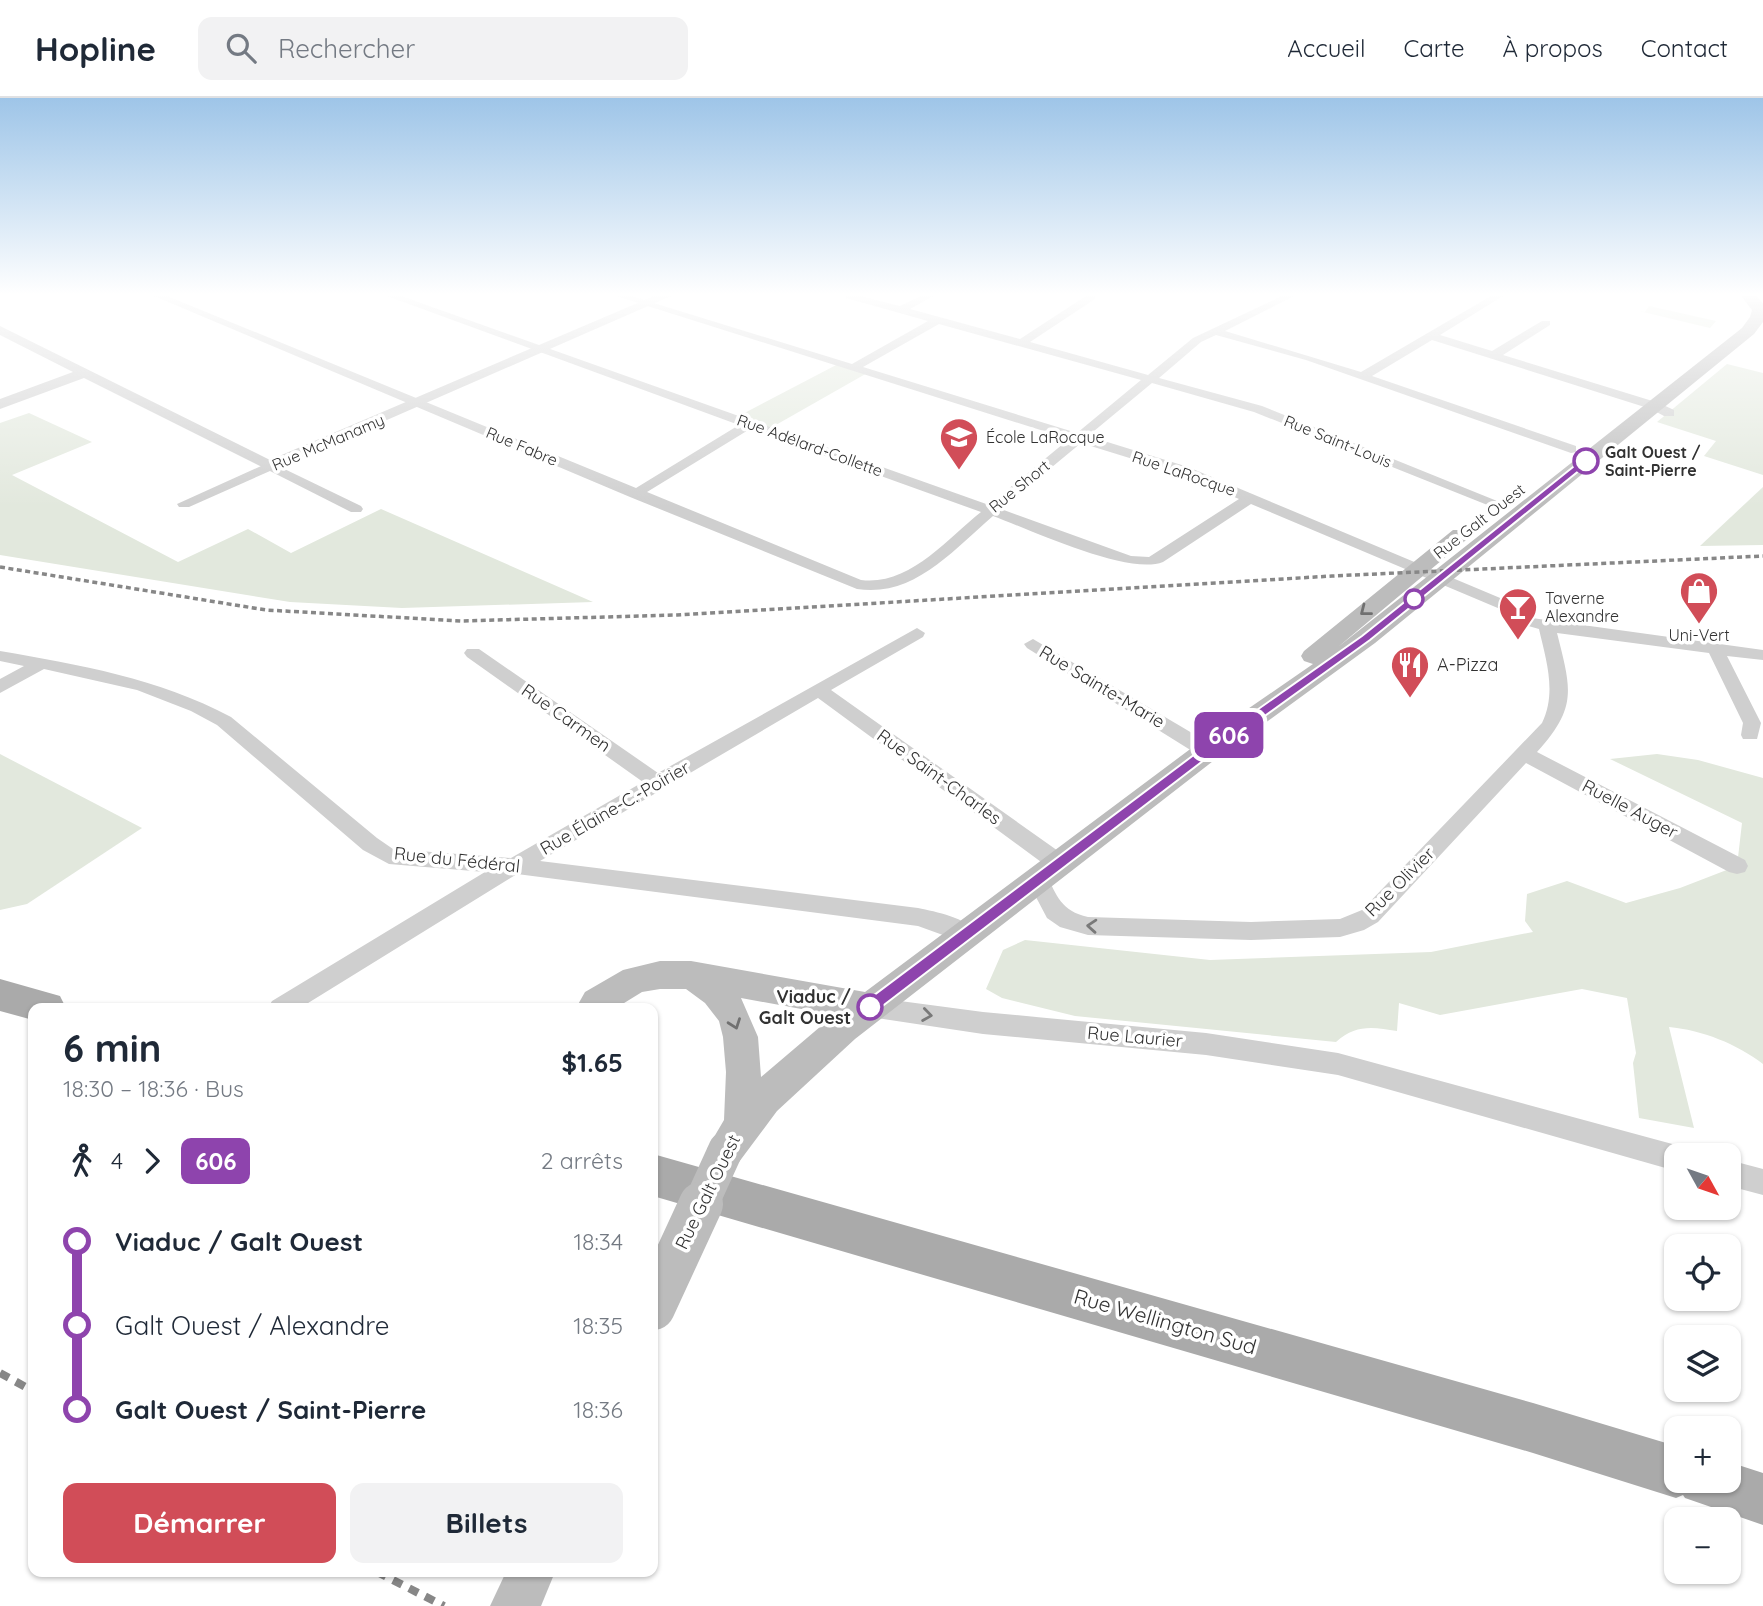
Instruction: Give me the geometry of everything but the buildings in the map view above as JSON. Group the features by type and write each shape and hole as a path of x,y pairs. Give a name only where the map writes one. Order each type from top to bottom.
{"main road":[{"path":"1613,416 1677,366"},
{"name":"Rue Galt Ouest","path":"1429,575 1662,410 1709,366"},
{"path":"1551,465 1576,445"},
{"name":"Rue Galt Ouest","path":"658,1297 734,1137 785,1076 965,934 1208,751 1366,638 1505,501"},
{"name":"Rue Laurier","path":"596,1003 635,980 660,975 691,975 870,1007"},
{"path":"691,975 718,993 729,1008 738,1030 743,1054 734,1137"},
{"path":"0,995 29,1003"},
{"name":"Rue Wellington Sud","path":"658,1175 1664,1468"},
{"path":"1741,1492 1763,1499"},
{"path":"515,1606 529,1577"}],"street":[{"path":"72,366 356,509"},
{"name":"Rue Fabre","path":"330,366 857,584 888,585"},
{"name":"Rue McManamy","path":"184,504 502,366"},
{"name":"Rue Adélard-Collette","path":"590,366 1129,560 1150,562 1251,497"},
{"name":"Rue Saint-Louis","path":"1110,366 1258,409 1505,501"},
{"name":"Rue Short","path":"888,585 913,575 1163,366"},
{"path":"1334,366 1576,445"},
{"path":"1363,376 1379,366"},
{"path":"1526,366 1662,410"},
{"name":"Rue LaRocque","path":"855,367 1183,470 1429,575 1449,591 1509,618 1524,619 1547,627 1763,655"},
{"path":"0,404 85,373"},
{"path":"635,494 749,424"},
{"name":"Rue Olivier","path":"1049,872 1049,906 1057,917 1088,926 1251,931 1340,928 1356,924 1370,916 1550,726 1558,714 1560,694 1547,627"},
{"name":"Rue Élaine-C.-Poirier","path":"287,1003 515,866 917,633"},
{"name":"Rue Sainte-Marie","path":"1032,644 1208,751"},
{"path":"1715,649 1752,723 1750,735"},
{"name":"Rue Carmen","path":"473,653 658,783"},
{"name":"Rue du Fédéral","path":"0,656 153,687 201,708 224,721 370,844 389,856 515,866 918,917 942,923 965,934"},
{"path":"0,687 42,663"},
{"name":"Rue Saint-Charles","path":"819,690 1049,872"},
{"name":"Ruelle Auger","path":"1523,753 1737,866"},
{"name":"Rue Laurier","path":"870,1007 984,1023 1206,1044 1338,1064 1664,1155"},
{"path":"1741,1176 1763,1182"}],"shaded area":[{"path":"834,366 851,366 869,372 767,430 735,418"},
{"path":"1724,366 1763,373 1763,475 1704,456 1716,441 1657,422"},
{"path":"29,413 92,442 12,475 178,562 248,529 291,553 381,509 593,602 402,608 290,602 0,555 0,423"},
{"path":"1763,487 1763,545 1700,546"},
{"path":"0,754 142,828 27,904 0,910"},
{"path":"1657,754 1698,760 1763,778 1763,1064 1719,1039 1669,1027 1694,1128 1639,1118 1633,1063 1636,1053 1627,998 1582,989 1440,1015 1399,1003 1397,1031 1372,1028 1358,1030 1336,1042 1075,1016 1002,998 986,989 1003,950 1025,940 1210,960 1431,952 1533,932 1525,921 1527,894 1567,881 1626,903 1680,888 1737,866 1742,823 1610,759"}],"railway":[{"path":"0,567 266,610 461,621 677,615 1332,576 1763,556"},
{"path":"0,1373 28,1388"},
{"path":"387,1577 444,1606"}],"bus line":[{"name":"606","path":"870,1007 1208,751 1366,638 1586,461"}],"place":[{"name":"Galt Ouest / Saint-Pierre","path":"1586,461"},
{"name":"École LaRocque","path":"959,471"},
{"name":"Uni-Vert","path":"1699,625"},
{"name":"Taverne Alexandre","path":"1518,641"},
{"name":"A-Pizza","path":"1410,699"},
{"name":"Viaduc / Galt Ouest","path":"870,1007"}]}
